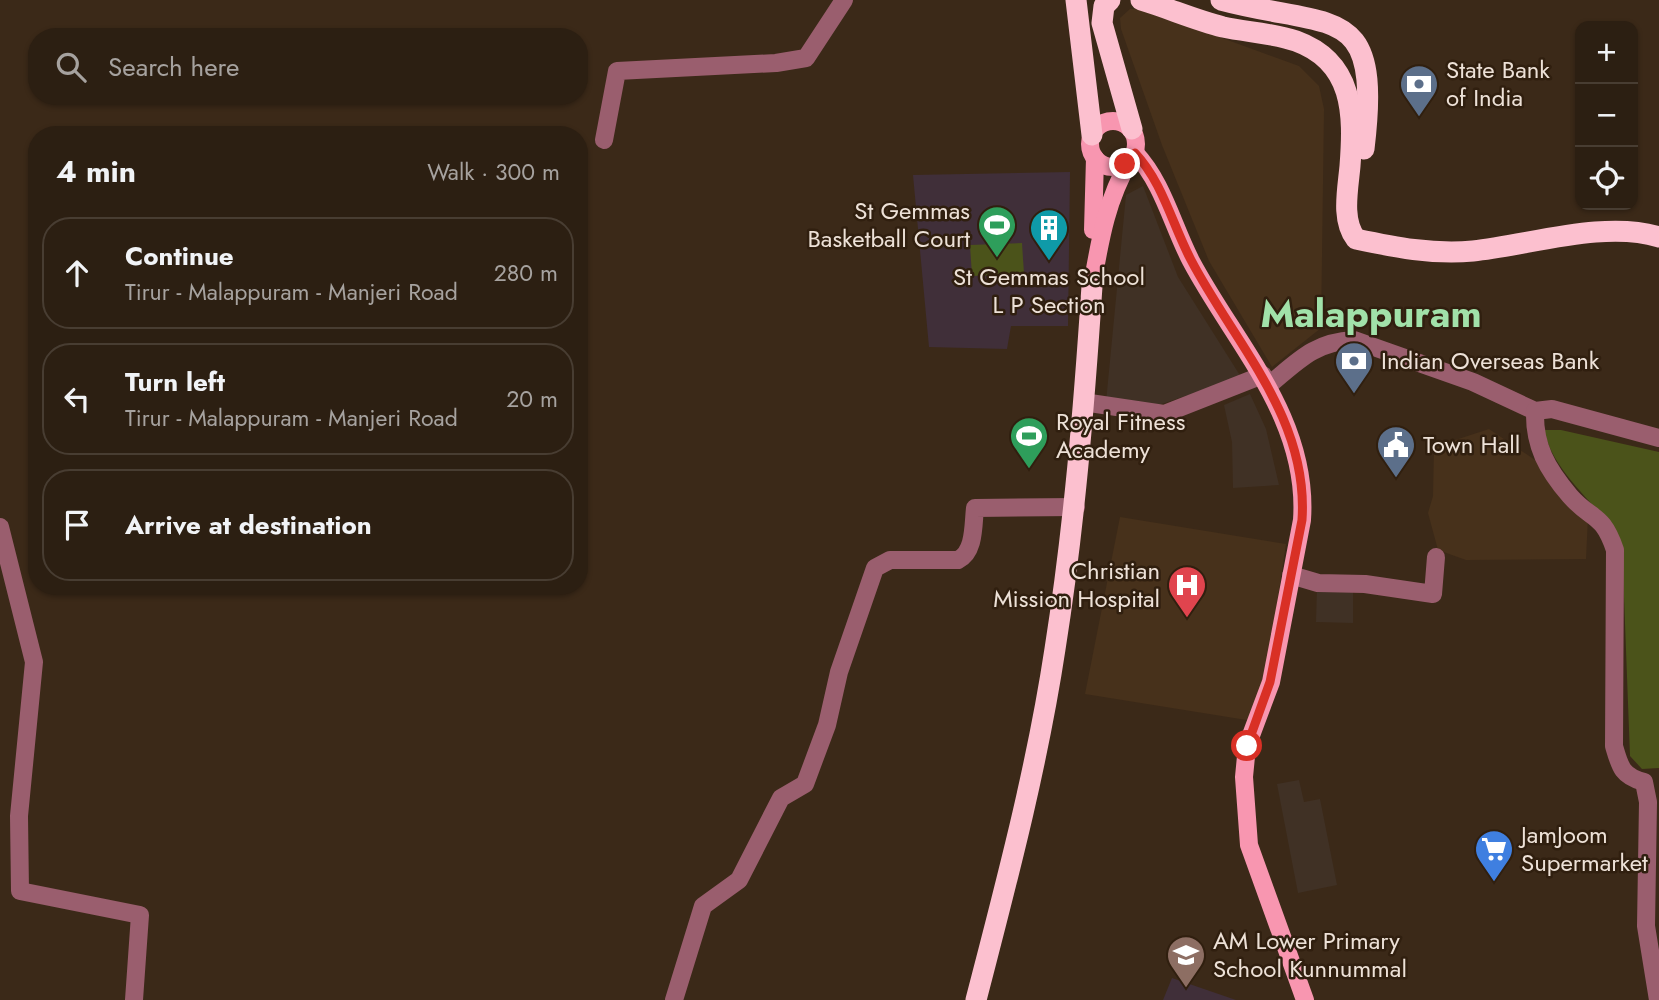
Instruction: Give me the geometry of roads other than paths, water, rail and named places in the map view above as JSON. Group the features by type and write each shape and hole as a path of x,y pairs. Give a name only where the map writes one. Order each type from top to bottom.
{"highway":[{"path":"1076,0 1092,135"},
{"path":"1110,0 1104,6 1102,23 1132,129"},
{"path":"1141,0 1220,26 1295,41 1317,51 1339,72 1347,93 1353,131 1347,213 1350,232 1356,239 1429,252 1473,251 1620,229 1659,237"},
{"path":"1221,0 1321,19 1346,31 1362,49 1369,80 1357,203 1360,227 1378,243"},
{"path":"976,1000 1017,842 1055,652 1076,507 1092,286"}],"main road":[{"path":"1110,121 1126,124 1132,129 1136,139 1133,156 1114,188 1103,219 1092,286 1095,158 1091,151 1092,135 1102,123 1110,121"},
{"path":"1095,158 1112,167 1133,156"},
{"path":"1133,156 1151,170 1187,254 1212,300 1266,380 1289,431 1304,498 1270,682 1247,746 1245,796 1249,845 1305,1000"}],"street":[{"path":"604,140 617,71 776,63 806,58 844,0"},
{"path":"1083,402 1164,414 1266,380 1313,348 1336,341 1354,340 1473,382 1535,411 1552,410 1659,438"},
{"path":"1535,411 1537,447 1570,497 1607,526 1615,550 1614,746 1621,771 1630,779 1652,782 1648,802 1646,926 1658,1000"},
{"path":"674,1000 702,906 739,880 781,798 805,783 827,725 839,672 874,568 890,560 958,560 964,557 969,550 975,509 1076,507"},
{"path":"0,527 34,662 19,816 20,891 140,915 134,1000"},
{"path":"1291,575 1318,583 1365,584 1433,594 1436,557"}],"place":[{"name":"State Bank of India","path":"1419,118"},
{"name":"St Gemmas Basketball Court","path":"997,259"},
{"name":"St Gemmas School L P Section","path":"1049,262"},
{"name":"Indian Overseas Bank","path":"1354,395"},
{"name":"Royal Fitness Academy","path":"1029,470"},
{"name":"Town Hall","path":"1396,479"},
{"name":"Christian Mission Hospital","path":"1187,619"},
{"name":"JamJoom Supermarket","path":"1494,883"},
{"name":"AM Lower Primary School Kunnummal","path":"1186,989"}],"district":[{"name":"Malappuram","path":"1371,314"}]}
